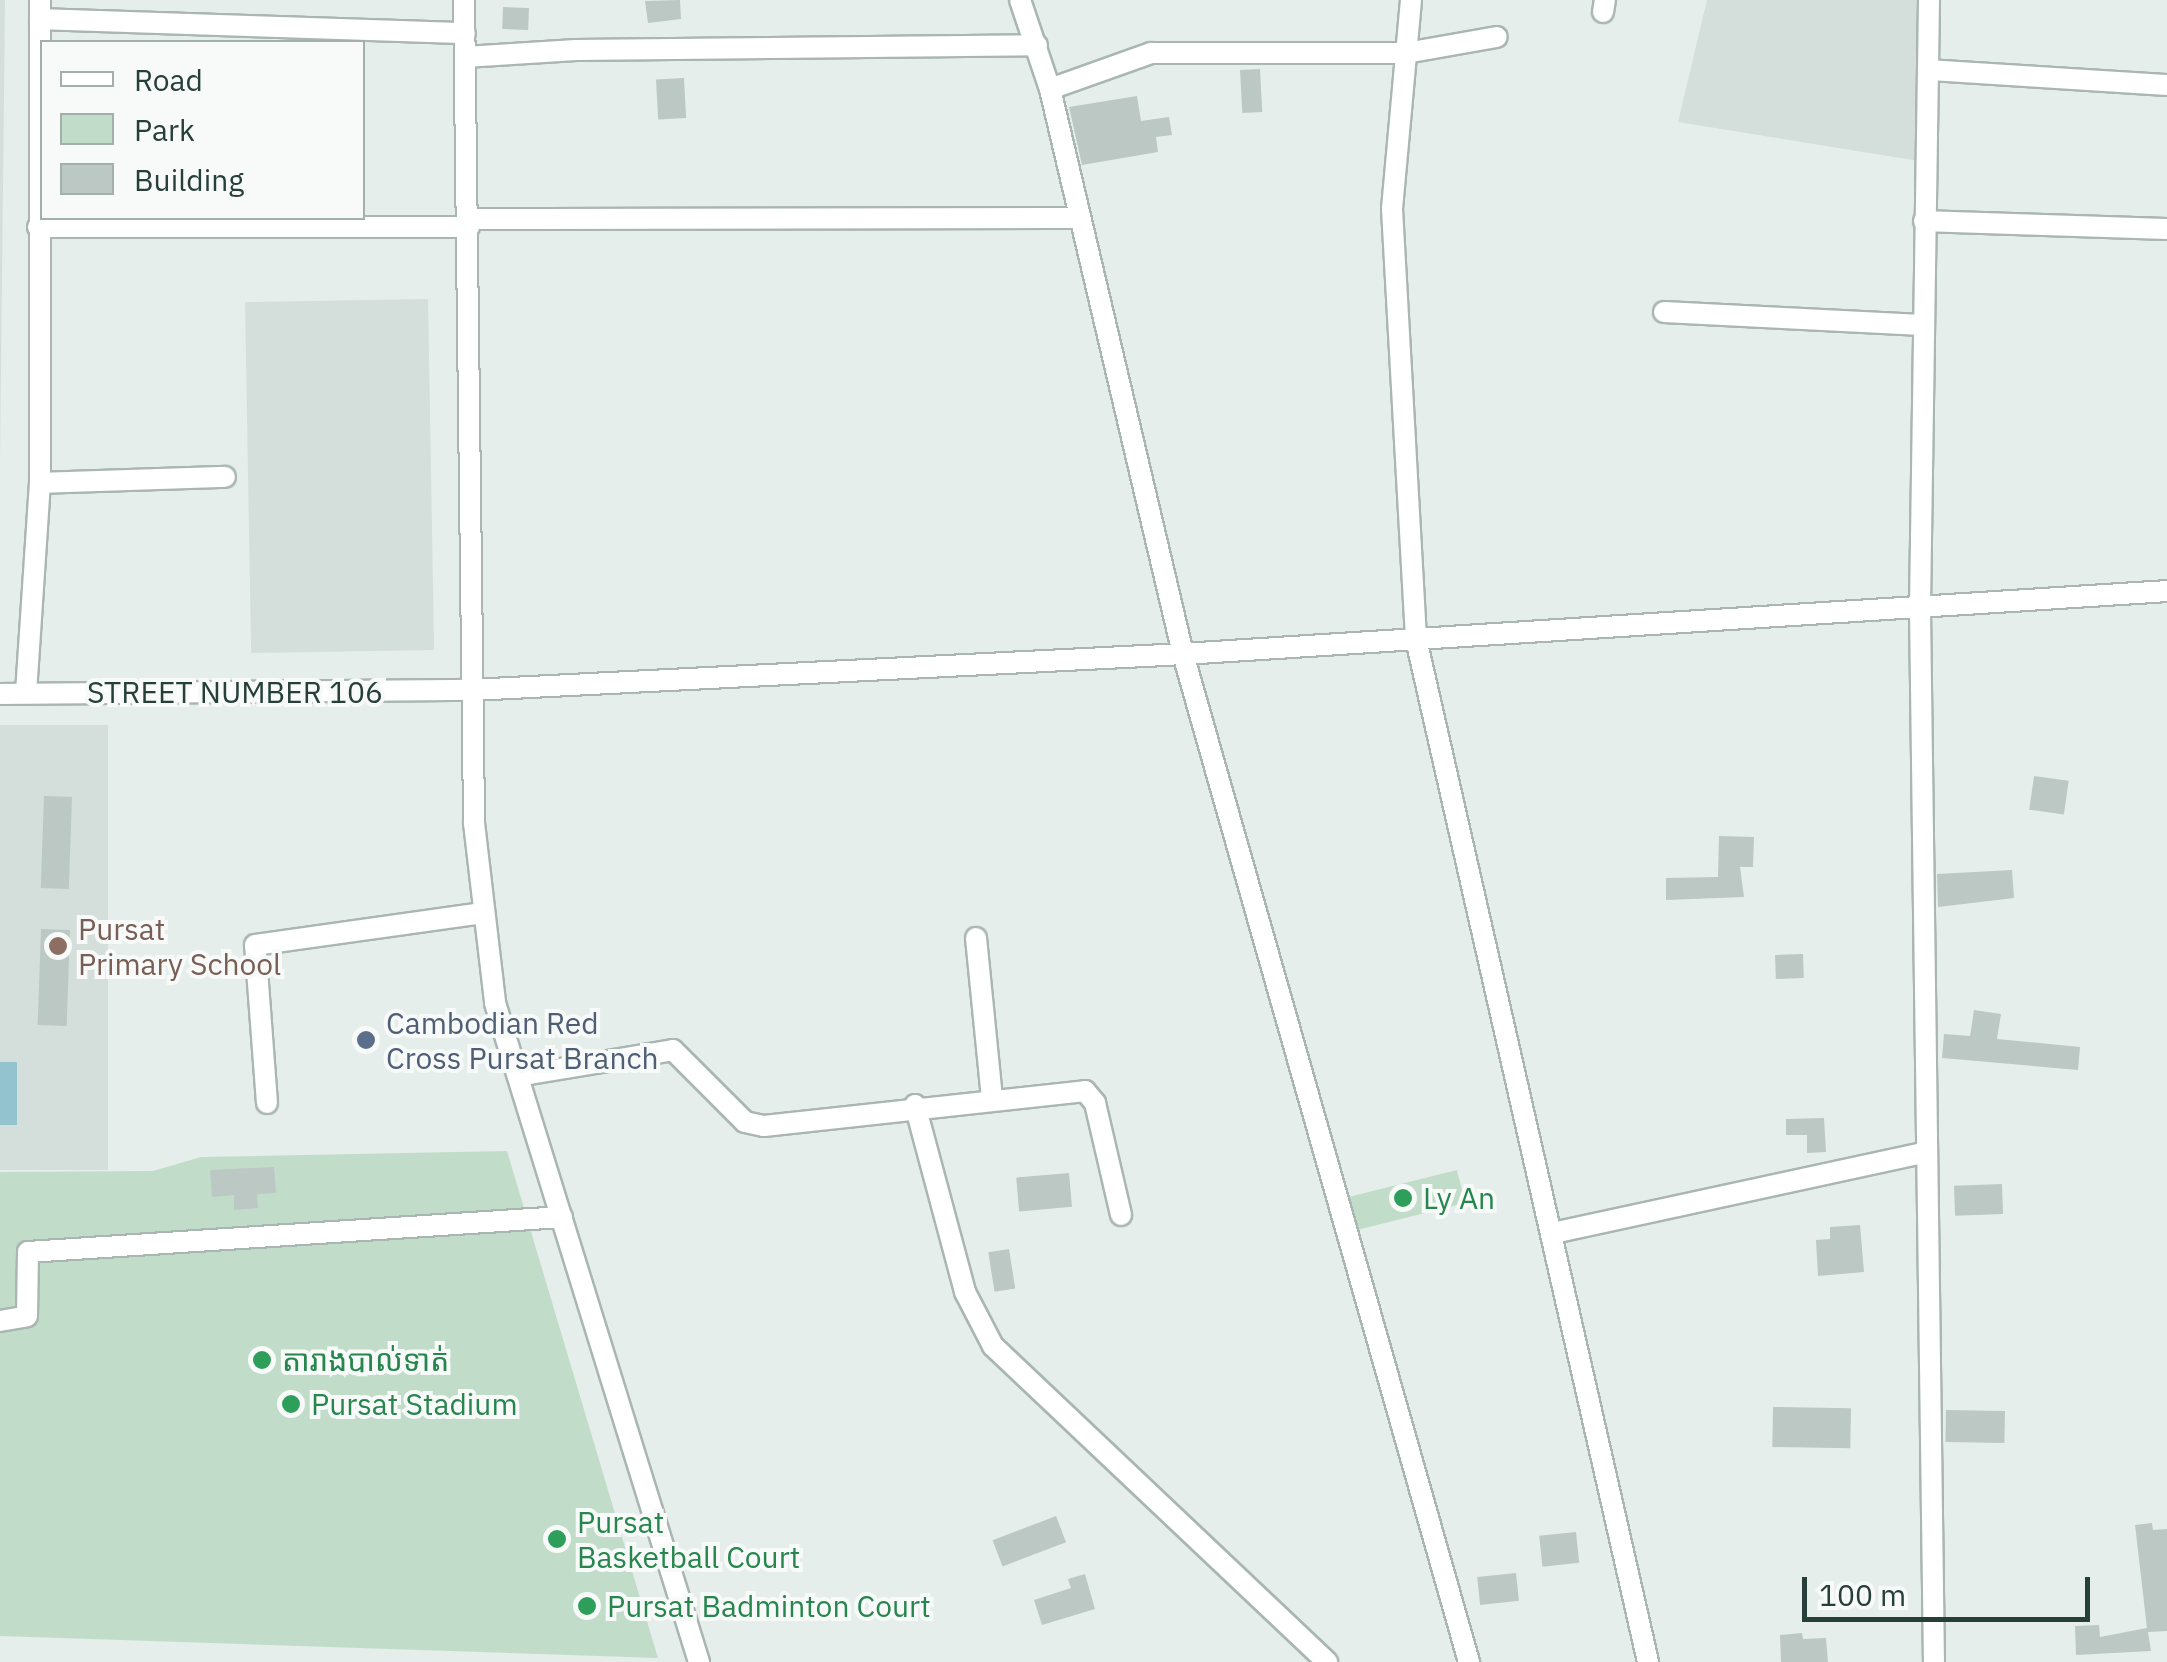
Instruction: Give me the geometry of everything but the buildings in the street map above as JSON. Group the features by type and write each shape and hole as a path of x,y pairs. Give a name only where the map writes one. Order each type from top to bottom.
{"street":[{"path":"464,0 469,223 470,690 482,913 495,1003 698,1662"},
{"path":"1020,0 1050,89 1076,218 1182,654 1469,1662"},
{"path":"1411,0 1392,209 1416,639 1648,1662"},
{"path":"1929,0 1920,610 1924,1153 1934,1662"},
{"path":"26,693 40,483 40,10 464,33"},
{"path":"1050,89 1151,53 1406,53 1497,37"},
{"path":"465,57 576,50 1038,45"},
{"path":"1929,70 2167,85"},
{"path":"38,227 1076,218"},
{"path":"1924,221 2167,229"},
{"path":"1664,312 1922,325"},
{"path":"40,483 225,477"},
{"name":"STREET NUMBER 106","path":"0,694 470,690 1182,654 1920,610 2167,590"},
{"path":"267,1103 255,946 482,913"},
{"path":"976,938 992,1098"},
{"path":"518,1076 674,1050 745,1122 764,1126 915,1106 1086,1090 1096,1103 1121,1215"},
{"path":"915,1106 964,1292 993,1346 1327,1662"},
{"path":"1553,1234 1924,1153"},
{"path":"0,1321 27,1316 28,1252 562,1217"}],"shaded area":[{"path":"0,0 5,0 0,462"},
{"path":"1707,0 1924,0 1919,161 1678,122"},
{"path":"428,299 434,650 251,653 245,302"},
{"name":"Pursat Primary School","path":"0,725 108,725 108,1170 0,1170"}],"green space":[{"name":"Pursat Stadium","path":"507,1151 658,1658 0,1636 0,1172 153,1171 201,1157"},
{"name":"Ly An","path":"1457,1170 1465,1203 1351,1232 1343,1199"}],"water":[{"path":"0,1062 17,1062 17,1125 0,1125"}],"place":[{"name":"Pursat Primary School","path":"58,946"},
{"name":"Cambodian Red Cross Pursat Branch","path":"366,1040"},
{"name":"Ly An","path":"1403,1198"},
{"name":"តារាងបាល់ទាត់","path":"262,1360"},
{"name":"Pursat Stadium","path":"291,1404"},
{"name":"Pursat Basketball Court","path":"557,1539"},
{"name":"Pursat Badminton Court","path":"587,1606"}]}
